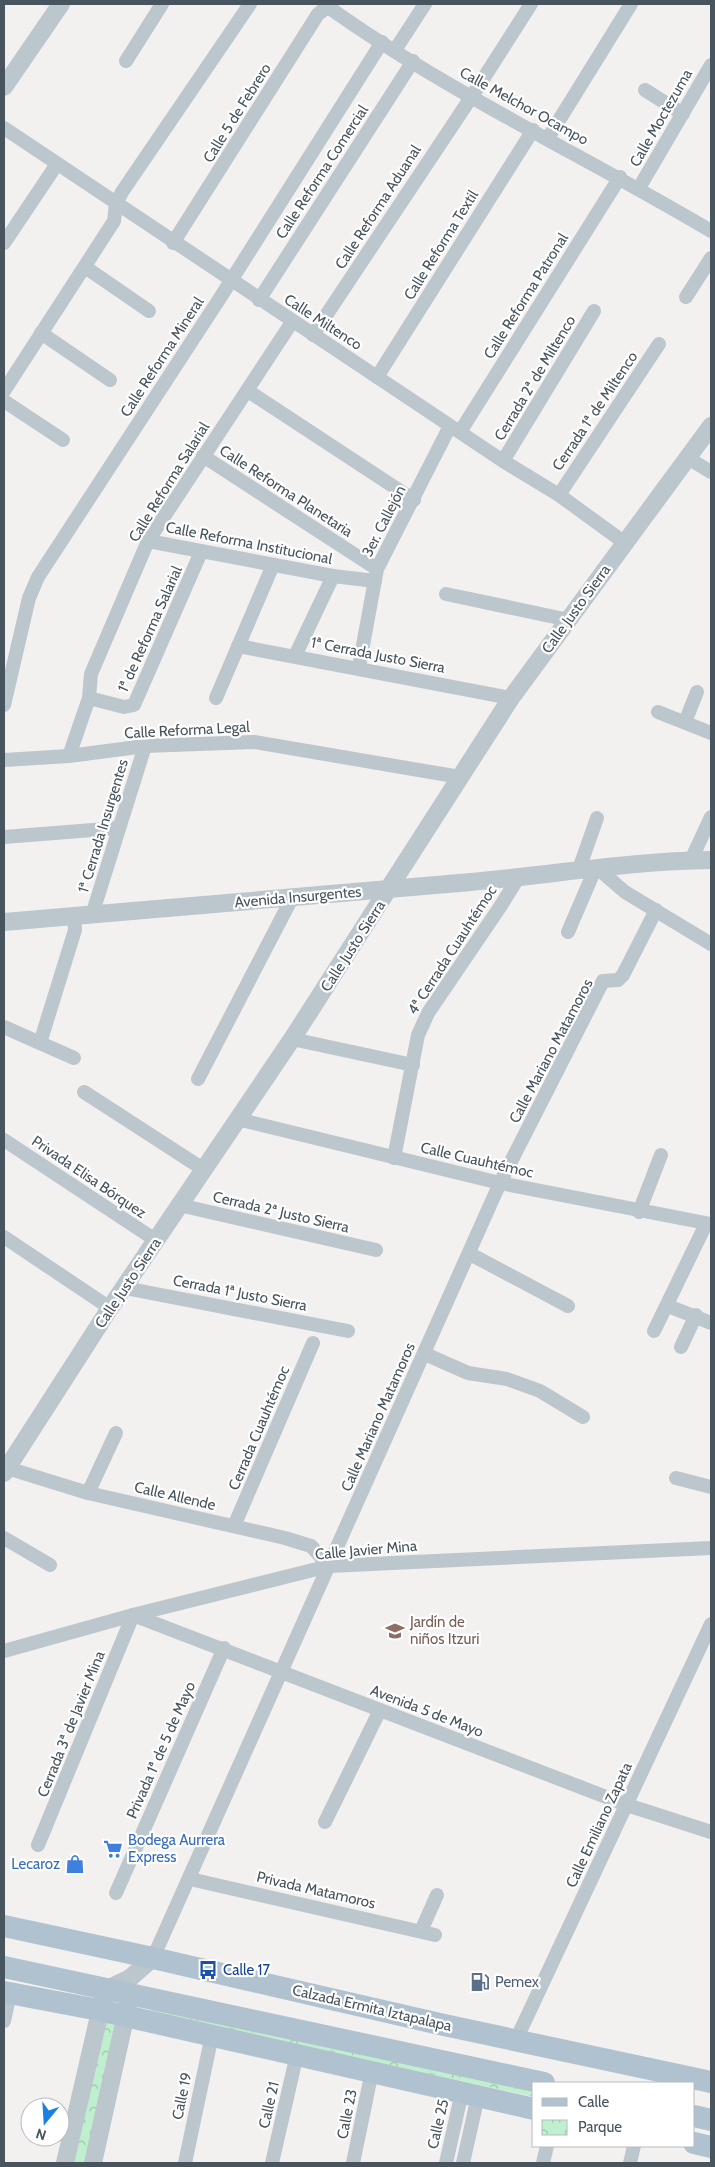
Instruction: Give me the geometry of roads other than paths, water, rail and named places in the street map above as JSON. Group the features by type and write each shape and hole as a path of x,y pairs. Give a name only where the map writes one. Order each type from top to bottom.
{"main road":[{"name":"Calzada Ermita Iztapalapa","path":"4,1926 711,2082"},
{"path":"4,1967 102,2000"},
{"path":"7,1992 102,2000 128,1996 539,2082"},
{"path":"128,1996 212,2035 532,2109"},
{"path":"695,2116 711,2120"},
{"path":"695,2143 711,2147"}],"street":[{"path":"4,87 61,4"},
{"path":"126,61 162,4"},
{"path":"4,391 114,221 116,204 250,4"},
{"path":"395,50 425,4"},
{"name":"Calle Reforma Aduanal","path":"313,335 531,4"},
{"path":"548,138 631,4"},
{"name":"Calle Melchor Ocampo","path":"328,5 382,42 470,96 620,177 711,231"},
{"name":"Calle 5 de Febrero","path":"173,243 318,14 328,5"},
{"name":"Calle Reforma Mineral","path":"4,705 29,598 38,577 382,42"},
{"name":"Calle Reforma Comercial","path":"259,300 413,61"},
{"name":"Calle Moctezuma","path":"639,188 711,65"},
{"path":"645,90 683,114"},
{"name":"Calle Miltenco","path":"4,128 292,322 504,462 559,495 625,542"},
{"name":"Calle Reforma Textil","path":"377,377 533,130"},
{"path":"4,243 56,164"},
{"name":"Calle Reforma Patronal","path":"455,429 620,177"},
{"path":"686,297 711,258"},
{"path":"85,267 149,311"},
{"name":"Cerrada 2ª de Miltenco","path":"504,462 594,311"},
{"name":"Calle Reforma Salarial","path":"69,756 89,698 91,674 148,540 292,322"},
{"path":"40,333 110,380"},
{"name":"Cerrada 1ª de Miltenco","path":"559,495 659,344"},
{"path":"248,391 414,500"},
{"path":"4,401 63,440"},
{"name":"Calle Justo Sierra","path":"6,1471 110,1308 157,1241 236,1119 292,1039 511,698 711,426"},
{"name":"3er. Callejón","path":"359,667 376,575 414,500 455,429"},
{"name":"Calle Reforma Planetaria","path":"203,456 376,575"},
{"path":"686,458 711,472"},
{"name":"Calle Reforma Institucional","path":"148,540 201,552 333,576 376,575"},
{"name":"1ª de Reforma Salarial","path":"89,698 124,707 134,705 201,552"},
{"path":"216,698 273,565"},
{"path":"295,656 333,576"},
{"path":"446,594 569,620"},
{"name":"1ª Cerrada Justo Sierra","path":"238,646 359,667 511,698"},
{"path":"685,722 697,692"},
{"path":"658,712 711,733"},
{"name":"Calle Reforma Legal","path":"4,760 69,756 145,746 254,742 460,777"},
{"name":"1ª Cerrada Insurgentes","path":"92,916 145,746"},
{"path":"691,860 711,817"},
{"path":"568,932 588,868 596,818"},
{"path":"4,837 118,828"},
{"name":"Avenida Insurgentes","path":"4,922 389,890 518,878 588,868 711,860"},
{"path":"588,868 711,944"},
{"name":"4ª Cerrada Cuauhtémoc","path":"394,1158 418,1035 428,1013 518,878"},
{"path":"198,1079 292,898"},
{"name":"Calle Mariano Matamoros","path":"154,1958 281,1671 470,1254 500,1183 603,981 618,980 623,975 656,910"},
{"path":"40,1043 75,930 74,916"},
{"path":"4,1028 74,1058"},
{"path":"292,1039 413,1065"},
{"path":"84,1092 203,1169"},
{"name":"Calle Cuauhtémoc","path":"236,1119 500,1183 639,1212 709,1224"},
{"name":"Privada Elisa Bórquez","path":"4,1140 157,1241"},
{"path":"639,1212 661,1155"},
{"name":"Cerrada 2ª Justo Sierra","path":"179,1205 376,1250"},
{"path":"654,1331 709,1224"},
{"path":"4,1237 110,1308"},
{"path":"470,1254 568,1306"},
{"name":"Cerrada 1ª Justo Sierra","path":"125,1288 348,1331"},
{"path":"668,1306 711,1323"},
{"path":"681,1347 696,1316"},
{"name":"Cerrada Cuauhtémoc","path":"234,1526 313,1343"},
{"path":"425,1354 468,1373 507,1379 540,1390 583,1417"},
{"path":"88,1493 116,1433"},
{"name":"Calle Allende","path":"6,1471 88,1493 234,1526 311,1546 329,1566"},
{"path":"676,1478 711,1487"},
{"path":"4,1538 50,1565"},
{"name":"Calle Javier Mina","path":"4,1651 134,1614 329,1566 711,1548"},
{"name":"Avenida 5 de Mayo","path":"134,1614 627,1805 711,1832"},
{"name":"Cerrada 3ª de Javier Mina","path":"38,1845 134,1614"},
{"name":"Calle Emiliano Zapata","path":"516,2040 711,1624"},
{"name":"Privada 1ª de 5 de Mayo","path":"116,1893 224,1648"},
{"path":"325,1822 380,1710"},
{"name":"Privada Matamoros","path":"190,1879 436,1935"},
{"path":"421,1931 437,1895"},
{"path":"93,2163 128,1996 154,1958"},
{"path":"4,2020 7,1992"},
{"path":"65,2163 102,2000 128,1996"},
{"name":"Calle 19","path":"184,2163 212,2035"},
{"name":"Calle 21","path":"272,2163 297,2054"},
{"name":"Calle 23","path":"353,2163 372,2071"},
{"path":"463,2163 470,2094"},
{"name":"Calle 25","path":"446,2163 470,2094"},
{"path":"543,2163 547,2147"},
{"path":"630,2163 634,2147"}],"place":[{"name":"Jardín de niños Itzuri","path":"395,1631"},
{"name":"Bodega Aurrera Express","path":"113,1849"},
{"name":"Lecaroz","path":"75,1864"},
{"name":"Calle 17","path":"208,1970"},
{"name":"Pemex","path":"480,1982"}]}
